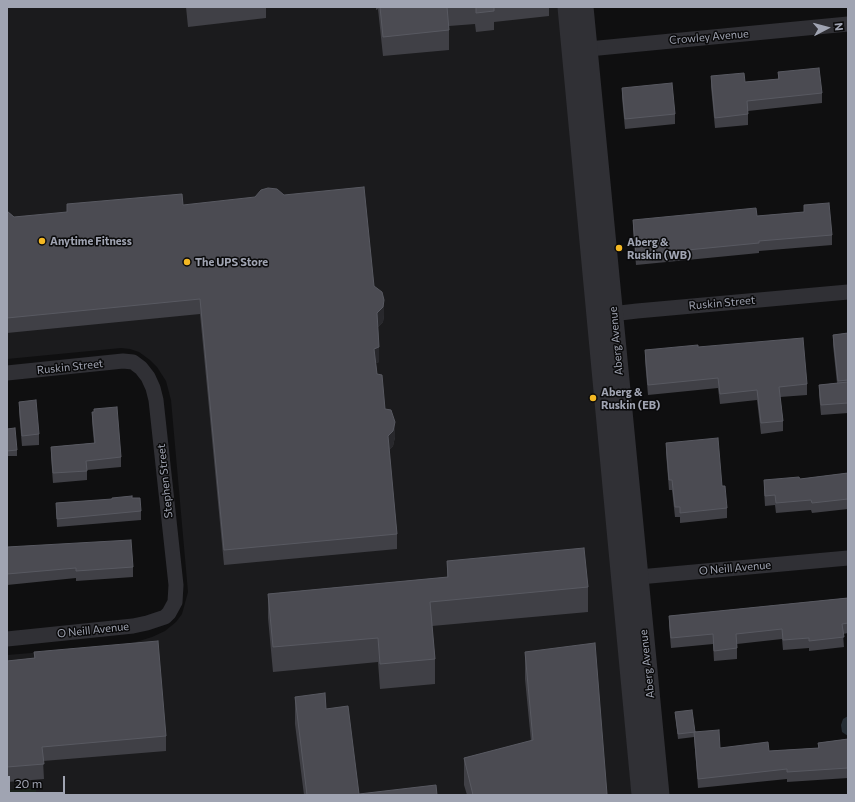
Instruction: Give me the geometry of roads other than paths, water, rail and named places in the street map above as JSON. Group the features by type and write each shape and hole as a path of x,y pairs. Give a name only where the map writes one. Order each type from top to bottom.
{"street":[{"name":"Aberg Avenue","path":"567,7 580,50"},
{"name":"Aberg Avenue","path":"584,7 580,50 604,315 630,577 660,795"},
{"name":"Crowley Avenue","path":"580,50 848,24"},
{"name":"Ruskin Street","path":"604,315 848,292"},
{"name":"Ruskin Street","path":"7,373 122,361 133,362"},
{"name":"Stephen Street","path":"133,362 141,368 148,377 156,400 176,585 175,602 172,607"},
{"name":"O Neill Avenue","path":"630,577 848,558"},
{"name":"Aberg Avenue","path":"630,577 641,795"},
{"name":"O Neill Avenue","path":"7,639 140,624 165,616 172,607"}],"place":[{"name":"Anytime Fitness","path":"42,241"},
{"name":"Aberg & Ruskin (WB)","path":"619,248"},
{"name":"The UPS Store","path":"187,262"},
{"name":"Aberg & Ruskin (EB)","path":"593,398"}]}
